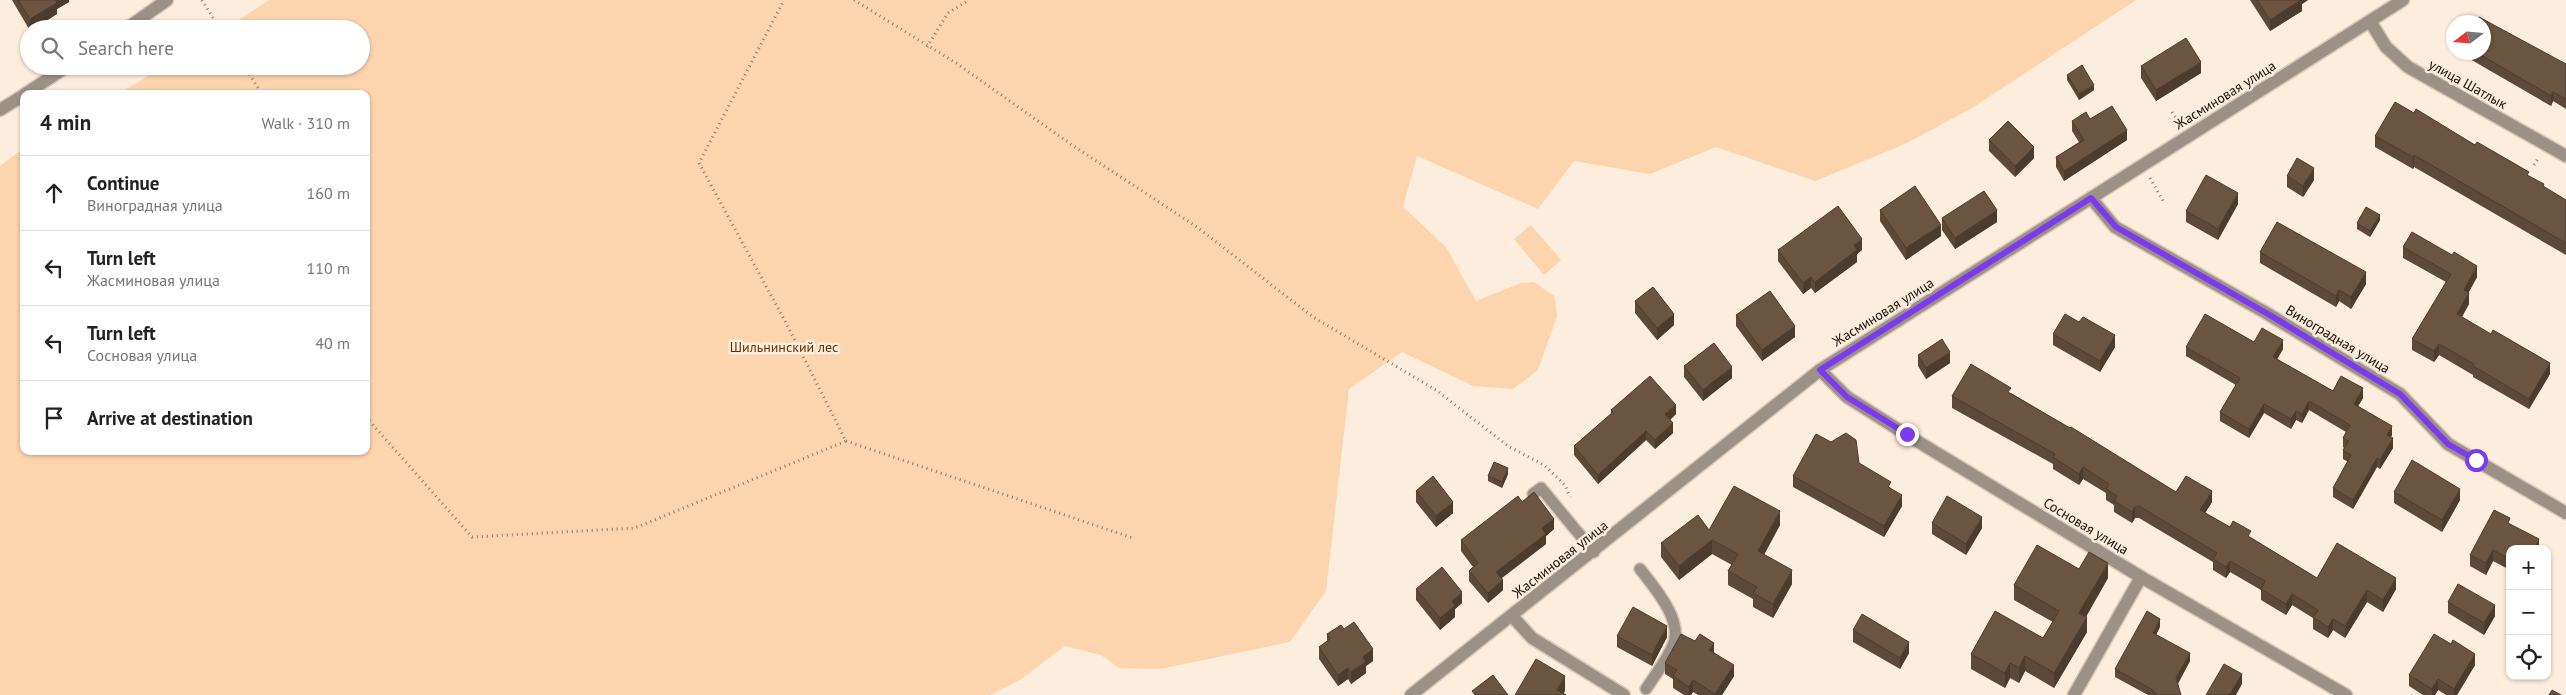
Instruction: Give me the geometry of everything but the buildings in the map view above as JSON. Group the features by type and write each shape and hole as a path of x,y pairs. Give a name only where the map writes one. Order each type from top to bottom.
{"street":[{"path":"139,20 167,0"},
{"name":"Жасминовая улица","path":"1411,695 1594,552 1820,370 2403,0"},
{"name":"улица Шатлык","path":"2370,22 2386,47 2408,67 2566,156"},
{"path":"31,90 54,75"},
{"path":"0,110 20,97"},
{"name":"Виноградная улица","path":"2091,198 2116,227 2268,314 2400,394 2448,444 2566,513"},
{"name":"Сосновая улица","path":"1820,370 1847,397 2141,577 2346,695"},
{"path":"2074,695 2141,577"},
{"path":"1512,616 1532,638 1624,695"}],"lane":[{"path":"1533,494 1540,488 1594,552"},
{"path":"1640,569 1662,597 1676,632 1674,644 1646,689"}],"path":[{"path":"202,0 214,20"},
{"path":"784,0 699,163 785,321 846,441"},
{"path":"854,0 927,47 956,63 1072,145 1196,227 1313,317 1436,390 1508,446 1544,465 1565,485 1572,504 1573,527"},
{"path":"927,47 948,13 969,0"},
{"path":"250,75 259,90"},
{"path":"2142,165 2163,201"},
{"path":"370,422 472,537 635,528 846,441 1133,538"}],"green space":[{"name":"Шильнинский лес","path":"269,0 2136,0 1972,108 1905,144 1815,181 1716,147 1650,174 1574,161 1538,209 1417,156 1403,207 1446,247 1476,301 1521,283 1534,282 1554,296 1557,316 1538,370 1513,389 1473,386 1402,352 1349,389 1326,591 1290,642 1160,669 1119,668 1101,655 1065,646 1020,680 990,695 0,695 0,166 20,151 20,455 370,455 370,90 125,90 150,75 370,75 370,20 239,20"},
{"path":"1531,225 1561,260 1544,275 1514,239"}],"route":[{"path":"1907,434 1847,397 1820,370 2091,198 2116,227 2268,314 2400,394 2448,444 2476,460"}]}
